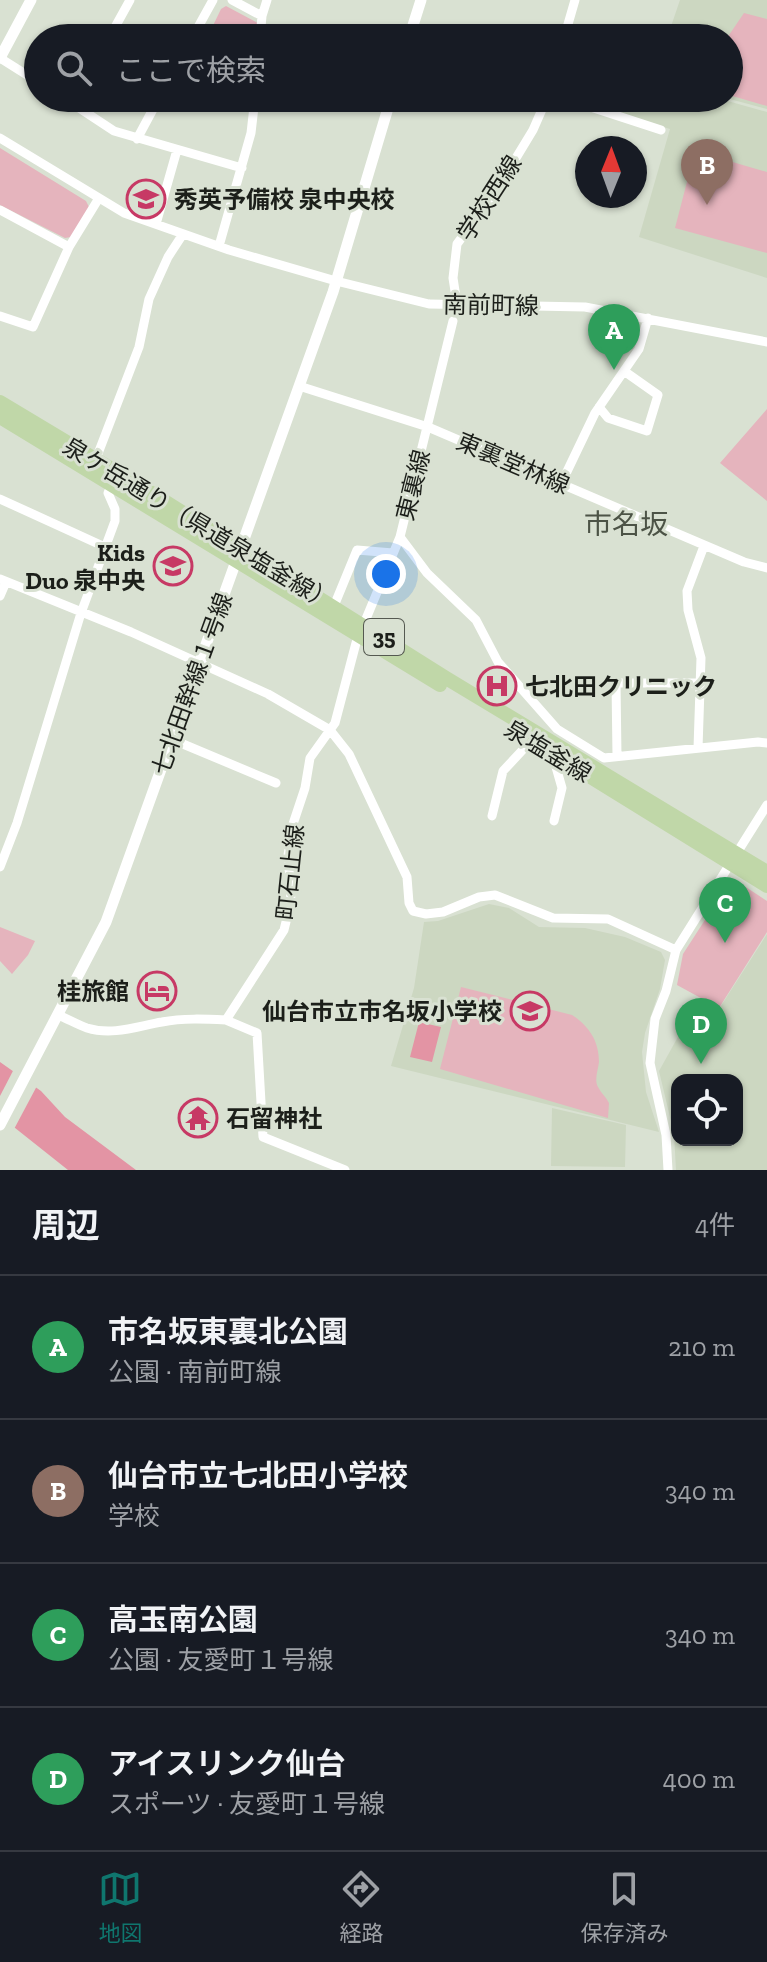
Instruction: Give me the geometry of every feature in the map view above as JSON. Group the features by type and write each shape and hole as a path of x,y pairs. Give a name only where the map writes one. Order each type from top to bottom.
{"main road":[{"name":"泉塩釜線","path":"3,414 94,468 111,486 239,555 531,741 566,749 767,886"},
{"name":"泉ケ岳通り（県道泉塩釜線）","path":"94,468 239,555 334,606 360,634 566,749"},
{"name":"35","path":"731,863 767,872"}],"street":[{"path":"24,73 0,58 31,0"},
{"path":"117,24 130,0"},
{"path":"200,24 213,0"},
{"path":"232,0 262,16"},
{"path":"261,24 267,0"},
{"path":"413,24 421,0"},
{"path":"568,24 575,0"},
{"path":"87,112 114,131 242,168"},
{"path":"137,139 151,112"},
{"path":"219,246 251,133 253,112"},
{"name":"七北田幹線１号線","path":"0,1125 106,922 336,281 387,112"},
{"name":"学校西線","path":"457,304 453,278 457,244 496,191 541,112"},
{"path":"606,112 661,130"},
{"name":"南前町線","path":"0,138 124,213 219,246 336,281 429,304 585,307 767,342"},
{"path":"156,224 177,150"},
{"path":"0,316 33,327 69,247 99,198"},
{"path":"0,210 69,247"},
{"path":"94,468 139,347 149,299 168,257 183,234"},
{"path":"561,484 599,407 639,349 648,318"},
{"name":"東裏線","path":"360,634 400,537 453,321"},
{"path":"599,407 608,418 647,431 658,395 624,371"},
{"name":"東裏堂林線","path":"299,386 428,427 704,546 767,568"},
{"path":"0,867 17,823 81,613 115,521 115,509 108,493 111,486"},
{"path":"0,499 105,547"},
{"path":"400,537 427,573 476,620 498,662 557,729 566,749"},
{"path":"698,748 701,658 688,610 687,591 704,546"},
{"path":"334,606 357,550 393,553"},
{"path":"0,596 3,581 268,694 330,730 349,754 407,877 409,903 413,911 426,914 443,912 479,897 495,895 553,918 608,919 676,950"},
{"name":"町石止線","path":"226,1020 284,930 291,901 288,855 293,824 305,788 310,758 335,723 360,634"},
{"path":"617,756 616,683 699,683"},
{"path":"171,739 276,783"},
{"path":"492,816 503,771 527,749 531,741"},
{"path":"566,749 604,758 767,743"},
{"path":"554,821 562,788 556,767 566,749"},
{"path":"668,1170 666,1135 650,1063 655,1019 676,950 767,805"},
{"path":"58,1015 87,1028 106,1030 130,1030 161,1022 194,1019 226,1020 257,1033 263,1137 345,1170"}],"shaded area":[{"path":"680,0 767,0 767,109 743,103 743,24 672,24"},
{"path":"226,6 258,24 214,24 221,9"},
{"path":"744,13 767,19 767,106 743,99 743,24 737,24"},
{"path":"743,105 767,112 767,278 639,237 670,129 616,112 743,112"},
{"path":"0,148 86,201 89,207 71,237 65,238 0,205"},
{"path":"695,151 767,172 767,253 675,228"},
{"path":"767,409 767,501 720,463"},
{"path":"732,878 767,901 767,932 719,1008 677,985 683,954"},
{"name":"仙台市立市名坂小学校","path":"489,904 509,908 539,927 585,928 625,937 661,952 665,960 660,989 642,1052 646,1092 659,1132 391,1066 414,988 424,922 438,921"},
{"path":"0,927 35,941 12,974 0,961"},
{"path":"767,934 767,1170 676,1170 675,1146 743,1146 743,1074 671,1074 671,1121 659,1071 698,1001 717,1012"},
{"path":"461,987 572,1015 583,1024 597,1047 599,1062 596,1081 609,1103 608,1118 440,1069"},
{"path":"419,1022 441,1027 432,1062 410,1057"},
{"path":"0,1062 41,1091 65,1117 136,1170 68,1170 0,1116"},
{"path":"552,1108 626,1125 625,1167 551,1166"}],"pier":[{"path":"15,1067 38,1084 13,1131 0,1121 0,1096"}],"place":[{"name":"秀英予備校 泉中央校","path":"146,199"},
{"name":"仙台市立七北田小学校","path":"707,205"},
{"name":"市名坂東裏北公園","path":"614,370"},
{"name":"Kids Duo 泉中央","path":"173,566"},
{"name":"七北田クリニック","path":"497,686"},
{"name":"高玉南公園","path":"725,943"},
{"name":"桂旅館","path":"157,991"},
{"name":"仙台市立市名坂小学校","path":"530,1011"},
{"name":"アイスリンク仙台","path":"701,1064"},
{"name":"石留神社","path":"198,1118"}],"district":[{"name":"市名坂","path":"626,524"}]}
